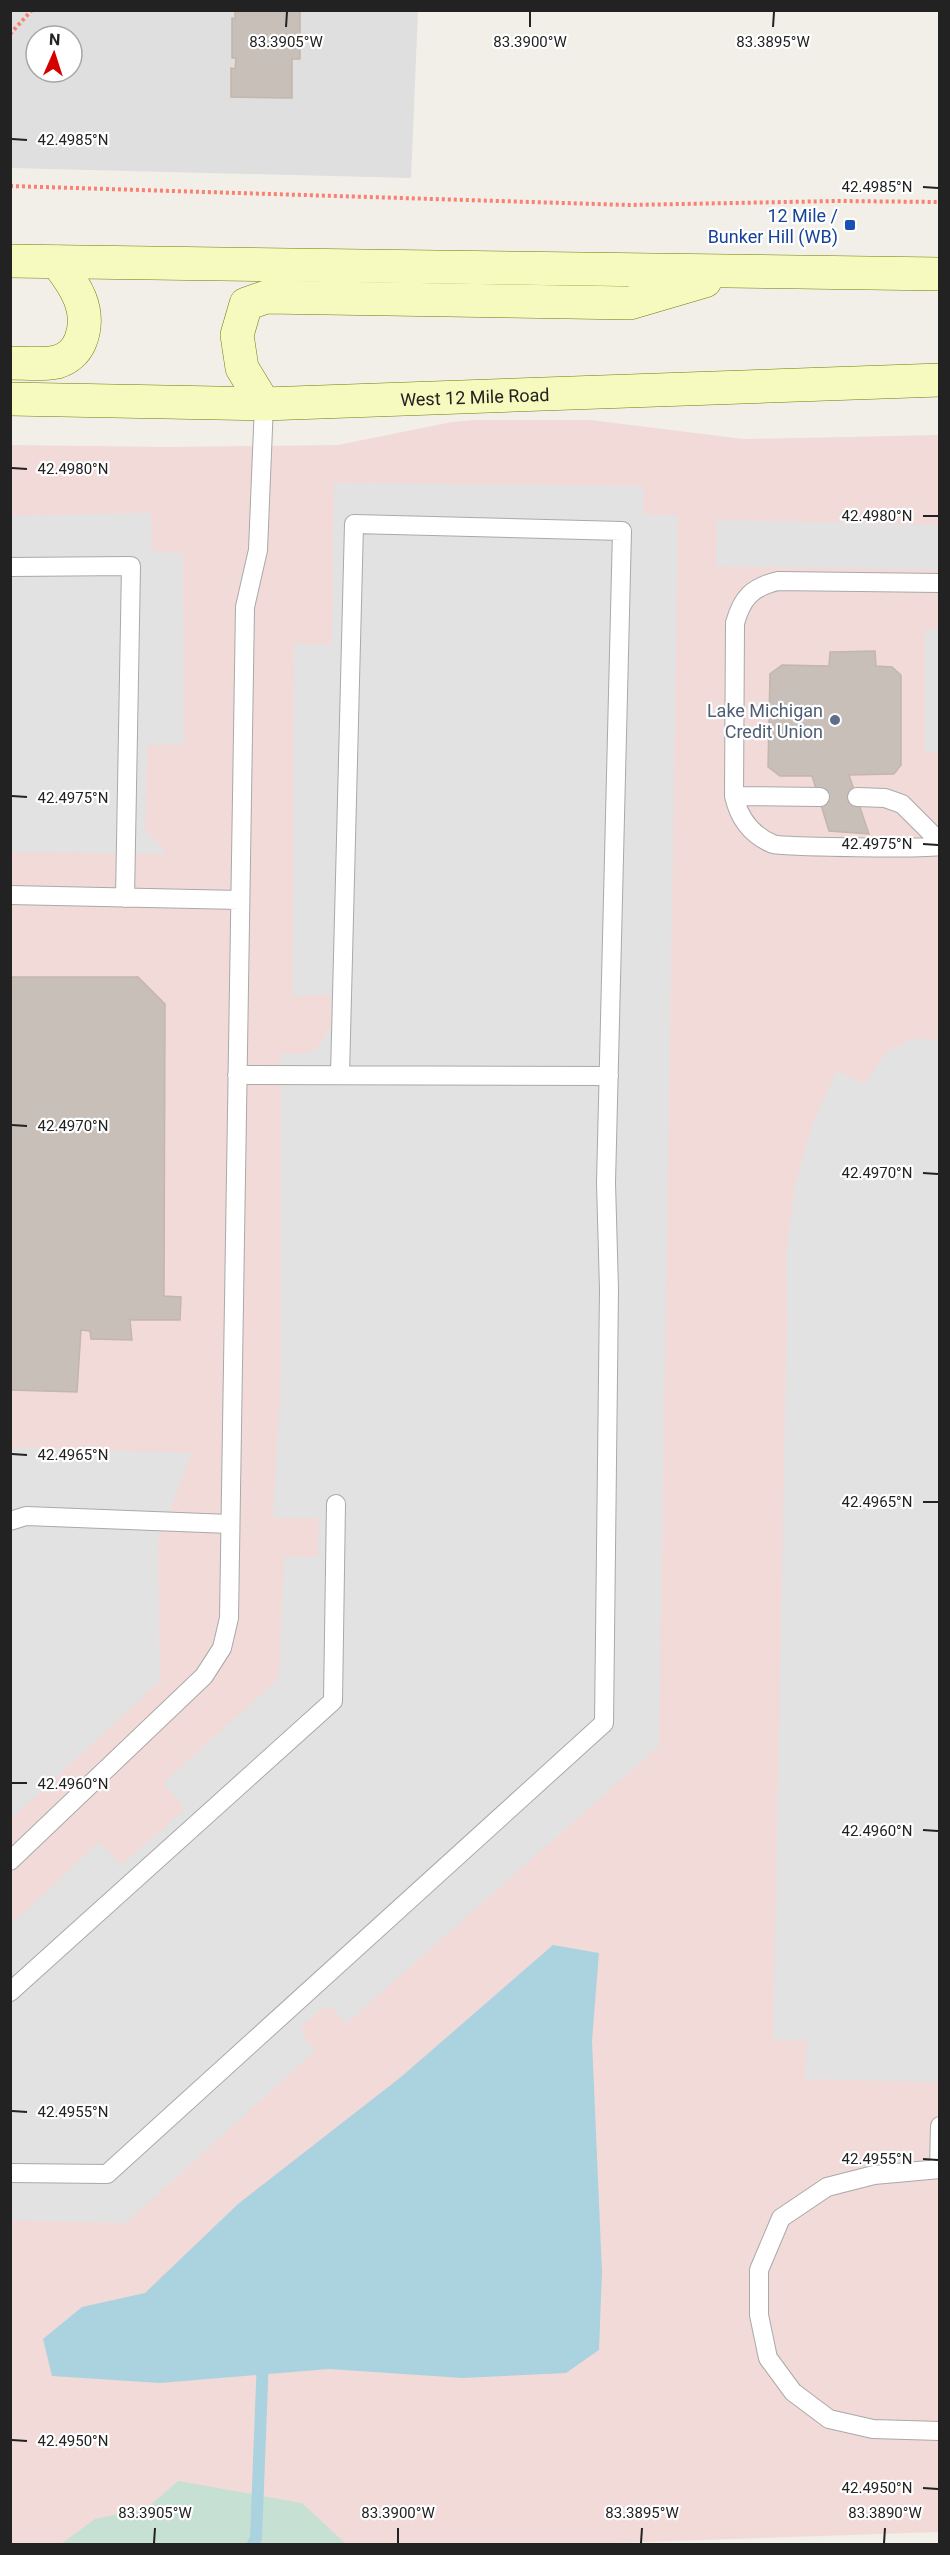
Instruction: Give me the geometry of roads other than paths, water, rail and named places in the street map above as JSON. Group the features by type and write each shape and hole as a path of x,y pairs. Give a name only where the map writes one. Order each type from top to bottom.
{"main road":[{"path":"10,261 939,274"},
{"path":"10,363 59,362 76,351 85,331 84,309 74,285 57,262"},
{"path":"264,404 242,368 237,335 246,304 266,297 630,303 736,272"},
{"name":"West 12 Mile Road","path":"10,399 264,404 939,380"}],"lane":[{"path":"10,1861 204,1676 222,1648 229,1618 245,607 258,550 264,404"},
{"path":"10,2173 107,2174 604,1723 609,1404 606,1183 622,531 354,524 340,1075"},
{"path":"10,567 130,566 125,898"},
{"path":"939,583 778,581 762,585 748,593 740,606 735,623 734,796 737,810 745,824 774,844 939,844"},
{"path":"734,796 820,797"},
{"path":"857,797 885,798 902,804 939,844"},
{"path":"10,895 240,900"},
{"path":"237,1075 609,1076"},
{"path":"10,1992 333,1701 336,1504"},
{"path":"10,1521 26,1516 230,1524"},
{"path":"939,2126 939,2169 874,2175 827,2187 781,2218 759,2270 759,2315 768,2358 793,2392 829,2419 873,2429 939,2431"}],"water":[{"path":"553,1945 599,1953 592,2041 602,2272 599,2350 566,2373 463,2378 329,2369 160,2383 52,2376 43,2339 82,2307 145,2293 238,2204 401,2077"}],"waterway":[{"path":"253,2544 256,2538 263,2358"}],"place":[{"name":"12 Mile / Bunker Hill (WB)","path":"850,225"},
{"name":"Lake Michigan Credit Union","path":"835,720"}]}
